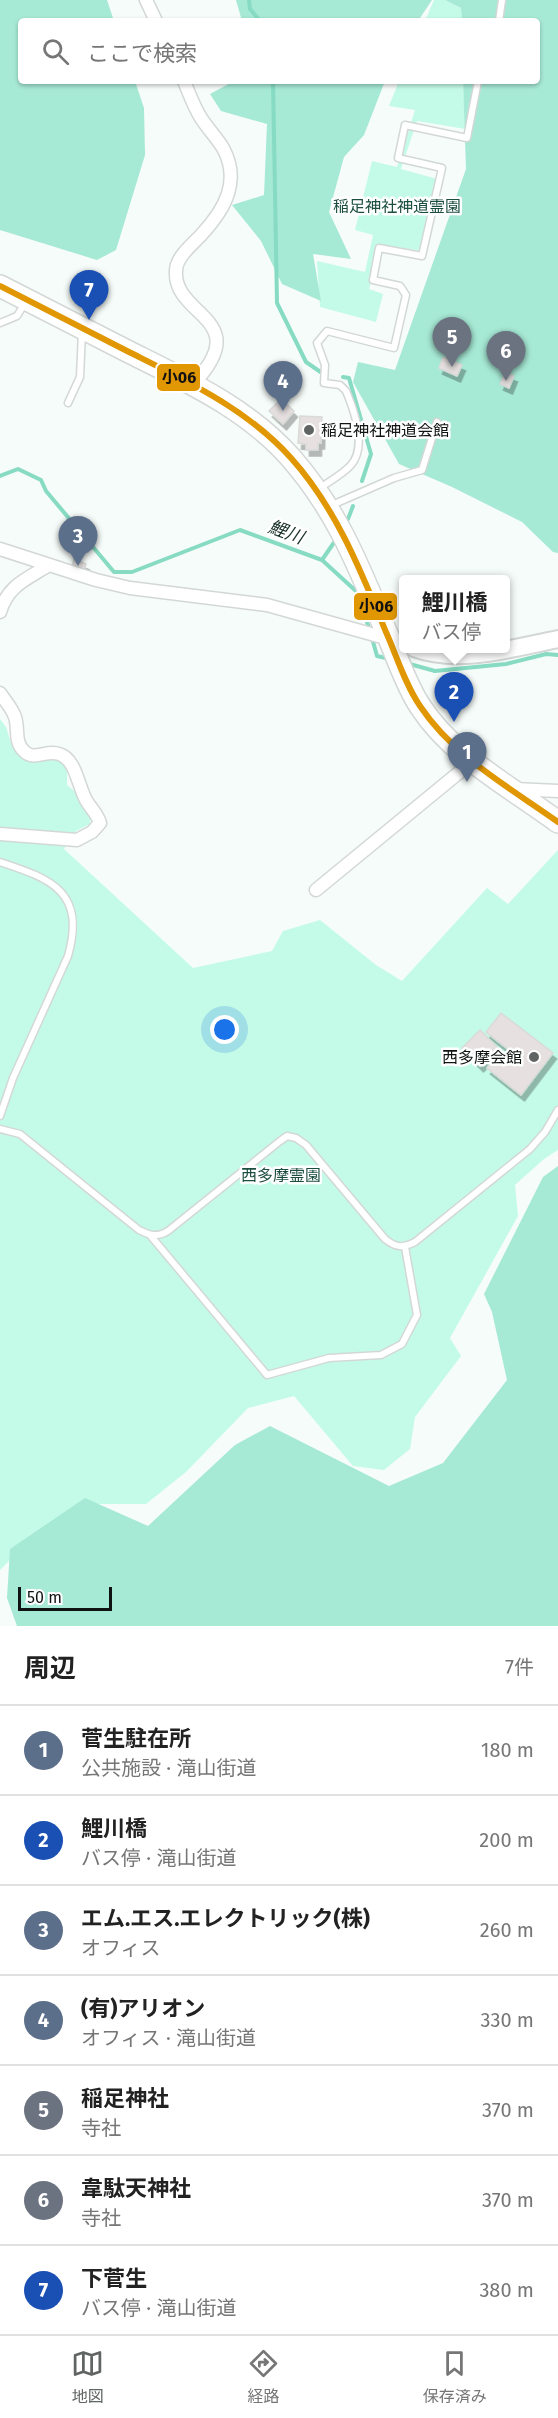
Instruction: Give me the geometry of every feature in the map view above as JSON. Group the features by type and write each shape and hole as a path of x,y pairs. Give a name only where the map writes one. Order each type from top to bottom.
{"highway":[{"path":"0,286 194,383 244,416 290,456 323,498 348,540 395,643 403,672 420,706 437,729 473,761 558,822"}],"street":[{"path":"146,0 155,18"},
{"path":"185,84 200,117 223,147 231,165 232,176 224,202 214,221 180,258 176,268 176,282 180,292 210,321 215,338 215,355 194,383"},
{"path":"0,549 96,580 130,588 267,605 395,643"},
{"path":"0,612 11,589 49,565"},
{"path":"510,647 558,639"},
{"path":"433,653 445,656 478,653"},
{"path":"0,693 17,723 17,743 24,752 32,757 53,752 62,754 72,765 87,802 98,814 100,823 92,832 77,840 0,834"},
{"path":"316,890 473,761"},
{"path":"513,789 558,791"}],"lane":[{"path":"499,18 502,0"},
{"path":"323,498 352,464 358,453 360,440 346,391 340,385 324,383 325,365 317,343 327,331 394,348 406,295 400,286 373,280 379,248 422,256 442,168 398,158 405,125 467,138 477,84"},
{"path":"0,323 17,316 26,300"},
{"path":"68,403 80,377 83,328"},
{"path":"323,498 422,470 437,422"},
{"path":"0,862 38,874 61,891 71,915 72,939 68,956 13,1078 0,1116"},
{"path":"150,1236 162,1235 168,1231 287,1136 296,1138 306,1145 385,1239 393,1245 405,1247 415,1242 530,1149 545,1132 558,1110"},
{"path":"0,1129 20,1134 139,1230 150,1236 267,1375 329,1358 381,1355 402,1344 417,1315 405,1247"}],"green space":[{"path":"0,0 107,0 113,18 18,18 18,84 136,84 144,108 145,155 116,250 97,260 0,230"},
{"path":"236,0 432,0 420,18 241,18"},
{"path":"434,0 445,0 461,8 462,18 426,18"},
{"path":"445,0 558,0 558,553 553,552 522,522 452,487 399,464 353,382 358,362 395,370 466,169 463,84 540,84 540,18 462,18 461,8"},
{"path":"228,84 384,84 364,135 344,157 329,212 351,259 313,254 321,301 282,284 261,241 232,205 264,195 267,124 221,111 210,94"},
{"name":"稲足神社神道霊園","path":"398,84 463,84 465,129 417,121 401,169 441,180 423,251 381,245 369,289 383,294 376,322 320,307 317,261 365,272 373,235 355,230 372,161 397,167 415,110 389,106"},
{"name":"西多摩霊園","path":"0,719 6,727 12,746 32,759 52,755 67,766 67,785 79,795 91,811 90,824 76,831 64,849 193,968 272,951 283,931 320,920 376,965 402,981 487,888 508,904 558,850 558,1150 544,1159 515,1185 518,1216 450,1338 461,1356 415,1417 410,1449 384,1470 353,1466 294,1396 248,1408 186,1472 146,1504 96,1504 11,1559 0,1570"},
{"path":"558,1166 558,1626 17,1626 7,1598 10,1549 85,1498 148,1526 235,1445 270,1426 389,1486 443,1463 507,1380 492,1312 484,1294 543,1177"}],"building":[{"path":"443,357 462,365 457,376 439,368"},
{"path":"505,373 514,376 509,388 500,384"},
{"path":"281,399 294,411 283,424 269,411"},
{"path":"300,416 322,417 321,443 318,443 318,450 306,450 306,444 298,443"},
{"path":"74,559 86,564 84,571 72,567"},
{"name":"西多摩会館","path":"501,1013 553,1053 521,1095 487,1068 500,1051 519,1066 523,1061 486,1032"},
{"path":"480,1030 498,1048 480,1066 462,1048"}],"waterway":[{"path":"249,0 250,9 258,18"},
{"path":"273,84 277,303 306,362 322,373"},
{"path":"343,377 349,378 371,454 362,481"},
{"name":"鯉川","path":"0,476 18,469 41,480 46,491 114,572 132,572 240,530 322,560 357,592 370,631"},
{"path":"348,519 353,506"},
{"path":"322,560 335,541"},
{"name":"鯉川","path":"372,638 377,656 390,659"},
{"name":"鯉川","path":"406,663 435,671 506,664 546,654 558,655"}],"transit line":[{"name":"小06","path":"0,286 194,385 236,411 274,441 307,477 334,519 357,563 406,680 420,706 449,741 466,756 558,822"}],"place":[{"name":"下菅生","path":"89,320"},
{"name":"稲足神社","path":"452,367"},
{"name":"韋駄天神社","path":"506,381"},
{"name":"(有)アリオン","path":"283,411"},
{"name":"稲足神社神道会館","path":"309,430"},
{"name":"エム.エス.エレクトリック(株)","path":"78,566"},
{"name":"鯉川橋","path":"454,722"},
{"name":"菅生駐在所","path":"467,782"},
{"name":"西多摩会館","path":"534,1057"}]}
